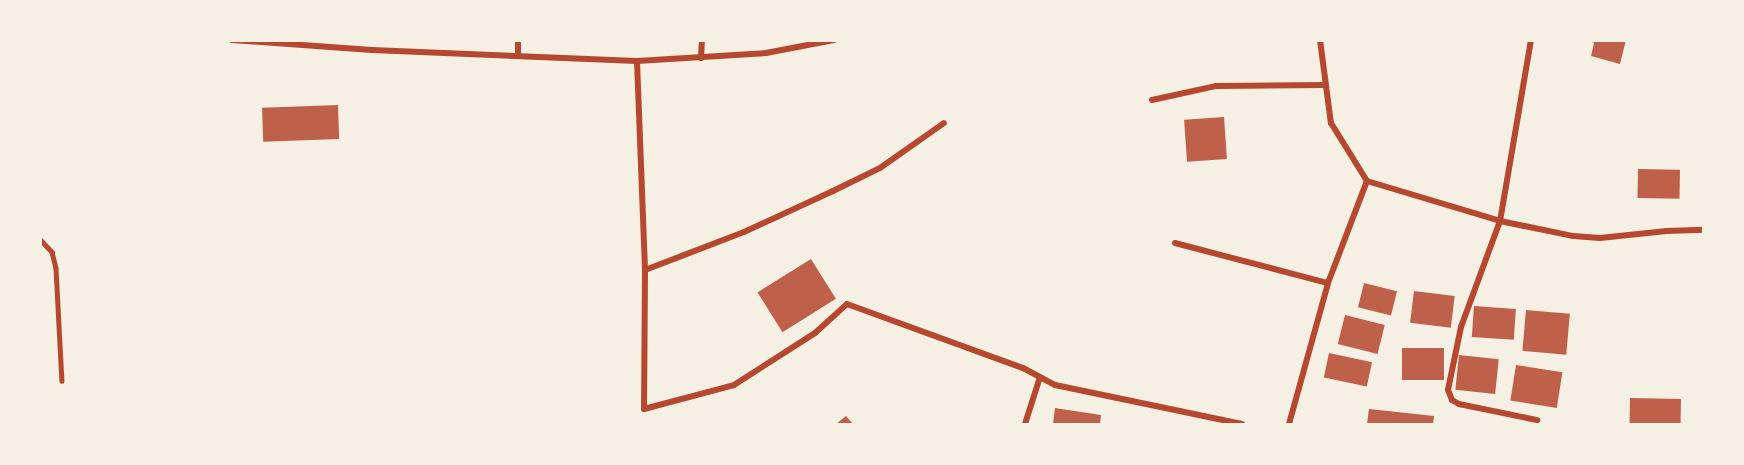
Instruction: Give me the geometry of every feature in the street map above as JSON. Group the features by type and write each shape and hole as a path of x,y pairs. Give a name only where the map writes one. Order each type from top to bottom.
{"street":[{"path":"232,40 372,50 518,54 637,61 766,53 834,40"},
{"path":"372,40 372,50"},
{"path":"518,40 518,54"},
{"path":"702,40 702,58"},
{"path":"1320,40 1324,85 1331,123 1367,181 1500,221 1573,236 1600,238 1667,231 1704,230"},
{"path":"1532,40 1500,221 1461,327 1449,396 1459,405 1537,420"},
{"path":"637,61 645,270 644,409 734,385 814,333 847,304 1023,368 1055,385 1242,424"},
{"path":"1152,100 1216,86 1324,85"},
{"path":"645,270 744,232 880,168 944,123"},
{"path":"1289,424 1328,283 1367,181"},
{"path":"1175,243 1328,283"},
{"path":"1025,424 1040,377"}],"lane":[{"path":"40,239 52,252 57,268 62,381"}],"building":[{"path":"1588,40 1626,40 1620,64 1591,56 1594,43"},
{"path":"338,105 339,139 263,142 262,108"},
{"path":"1224,117 1227,159 1187,162 1184,120"},
{"path":"1638,169 1680,170 1679,199 1637,198"},
{"path":"811,259 836,299 782,332 758,292"},
{"path":"1364,283 1397,291 1391,315 1358,307"},
{"path":"1414,291 1455,296 1451,328 1410,323"},
{"path":"1474,306 1516,309 1514,340 1472,337"},
{"path":"1526,310 1570,314 1566,355 1522,351"},
{"path":"1345,315 1385,325 1378,354 1338,344"},
{"path":"1402,348 1444,348 1444,380 1402,380"},
{"path":"1329,353 1372,362 1367,387 1324,377"},
{"path":"1459,355 1499,359 1495,394 1455,390"},
{"path":"1516,365 1562,372 1557,408 1510,401"},
{"path":"1630,398 1681,399 1681,424 1630,424"},
{"path":"1055,408 1101,415 1100,424 1053,424"},
{"path":"1369,409 1434,416 1433,424 1367,424"},
{"path":"846,416 853,424 836,424"}]}
